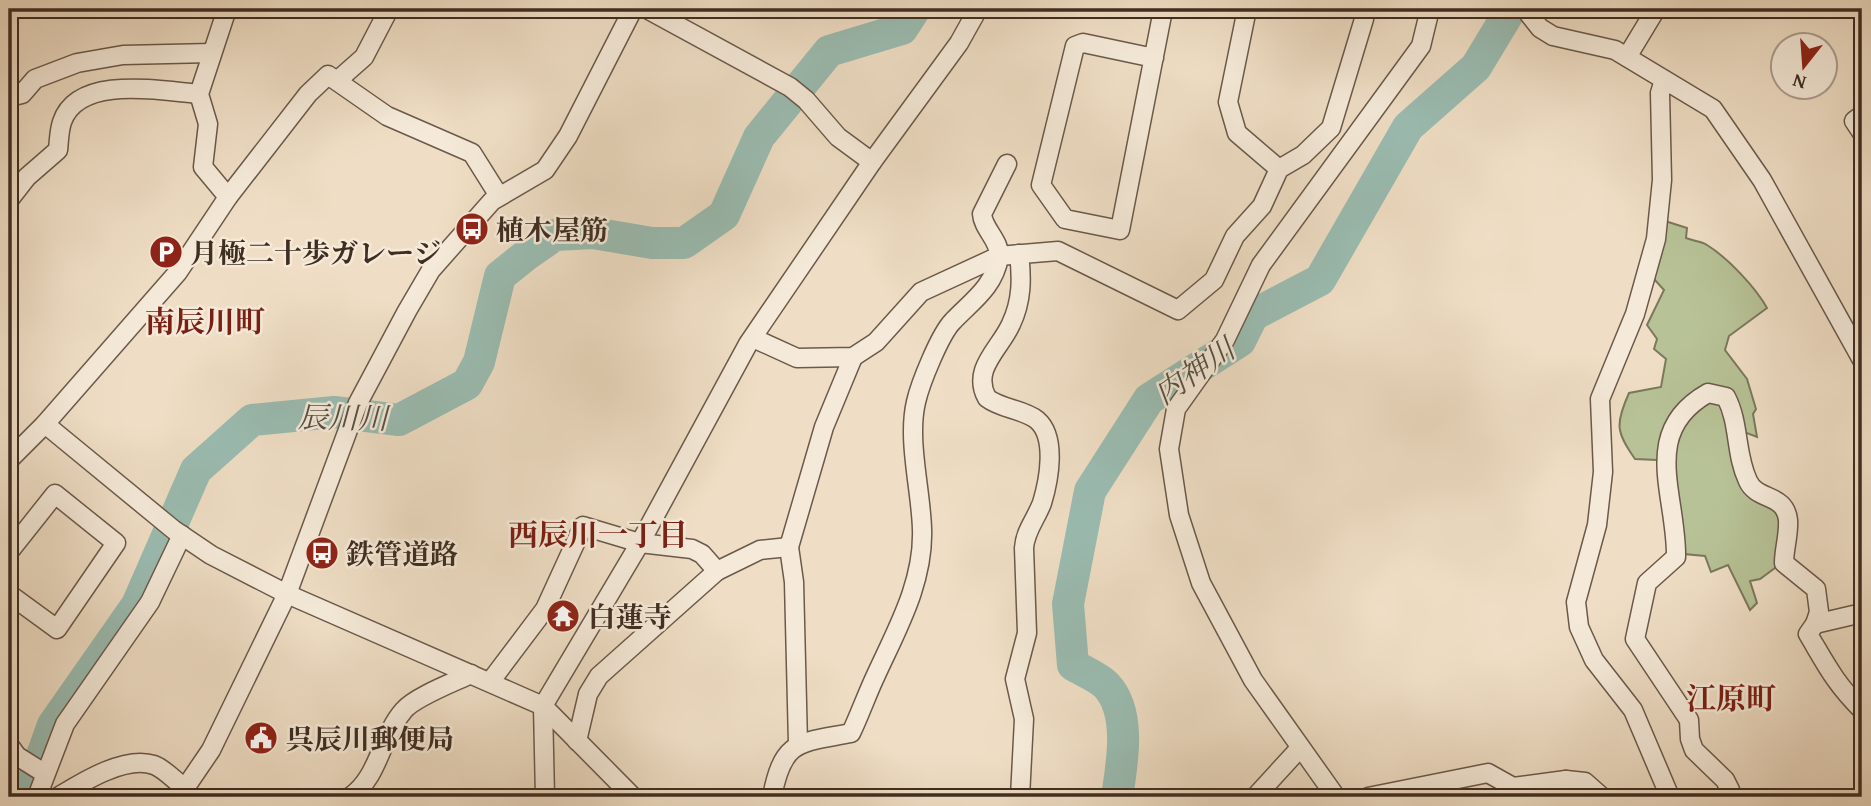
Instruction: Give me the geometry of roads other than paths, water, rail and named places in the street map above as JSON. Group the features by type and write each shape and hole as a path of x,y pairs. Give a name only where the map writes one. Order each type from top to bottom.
{"street":[{"path":"227,9 199,94 208,124 203,167 228,197"},
{"path":"338,80 364,57 389,9"},
{"path":"58,797 93,776 119,766 154,765 182,793 211,750 287,594 354,415 431,270 499,196 545,170 568,136 633,9"},
{"path":"647,9 796,92 838,138 872,162"},
{"path":"545,797 543,706 640,543 753,338 872,162 959,43 978,9"},
{"path":"1154,58 1083,43 1075,46 1041,186 1065,219 1120,230 1154,58 1162,9"},
{"path":"1247,9 1228,102 1237,133 1279,169"},
{"path":"753,338 797,358 853,357 876,342 921,292 999,256 1058,251 1178,310 1214,280 1235,236 1262,206 1279,169 1303,155 1331,128 1364,19 1362,9"},
{"path":"1336,797 1299,749 1253,680 1201,583 1179,515 1169,449 1176,409 1225,340 1261,265 1421,46 1430,9"},
{"path":"1525,9 1540,28 1553,36 1615,50 1713,108 1762,180 1862,360"},
{"path":"1627,57 1656,9"},
{"path":"9,97 22,94 35,79 77,63 123,55 212,53"},
{"path":"9,460 45,424 178,272 228,197 308,94 328,75 387,116 472,153 499,196"},
{"path":"1664,80 1660,93 1662,180 1656,239 1649,274 1600,399 1603,472 1597,525 1576,602 1578,626 1594,660 1633,710 1670,797"},
{"path":"9,200 27,177 58,150 62,121 71,108 85,98 118,88 199,94"},
{"path":"1862,115 1854,121 1862,133"},
{"path":"772,797 778,766 797,744 851,733 907,608 920,559 923,530 915,448 916,402 949,327 984,291 999,256 982,214 1007,164"},
{"path":"1019,254 1021,293 1016,310 1010,326 992,350 981,380 987,398 1034,418 1045,430 1048,439 1047,475 1041,505 1025,536 1024,548 1027,633 1015,679 1024,719 1020,797"},
{"path":"797,744 794,582 789,547 824,427 853,357"},
{"path":"1728,797 1730,790 1725,780 1694,750 1690,739 1689,720 1635,639 1647,583 1676,557 1665,457 1666,441 1678,419 1708,393 1726,397 1731,407 1740,454 1754,490 1775,498 1786,511 1788,532 1784,563 1816,589 1819,612 1808,634 1838,687 1862,710"},
{"path":"45,424 181,535 287,594 543,706 633,797"},
{"path":"9,594 57,629 116,543 55,494 10,547"},
{"path":"491,682 545,609 583,526 640,543 692,549 702,554 717,571"},
{"path":"37,797 65,724 150,602 181,535"},
{"path":"577,741 588,694 599,676 717,571 760,550 789,547"},
{"path":"1815,624 1862,613"},
{"path":"350,797 362,789 373,771 390,730 405,708 471,674"},
{"path":"9,745 17,756 44,773"},
{"path":"1255,797 1299,749"},
{"path":"1368,797 1414,792 1488,772 1513,787 1566,780 1585,782 1602,797"},
{"path":"1566,780 1583,797"}],"waterway":[{"name":"辰川川","path":"27,797 53,725 137,605 196,470 252,420 334,412 399,420 467,384 479,362 500,276 555,235 593,233 652,243 684,243 724,215 759,137 829,51 902,29 915,9"},
{"name":"内神川","path":"1117,797 1123,739 1119,709 1106,685 1073,665 1068,604 1090,491 1149,399 1240,341 1253,315 1320,280 1408,127 1476,67 1511,9"}],"place":[{"name":"植木屋筋","path":"472,229"},
{"name":"月極二十歩ガレージ","path":"166,252"},
{"name":"鉄管道路","path":"322,553"},
{"name":"白蓮寺","path":"563,616"},
{"name":"呉辰川郵便局","path":"261,738"}],"district":[{"name":"南辰川町","path":"205,321"},
{"name":"西辰川一丁目","path":"598,534"},
{"name":"江原町","path":"1731,698"}]}
